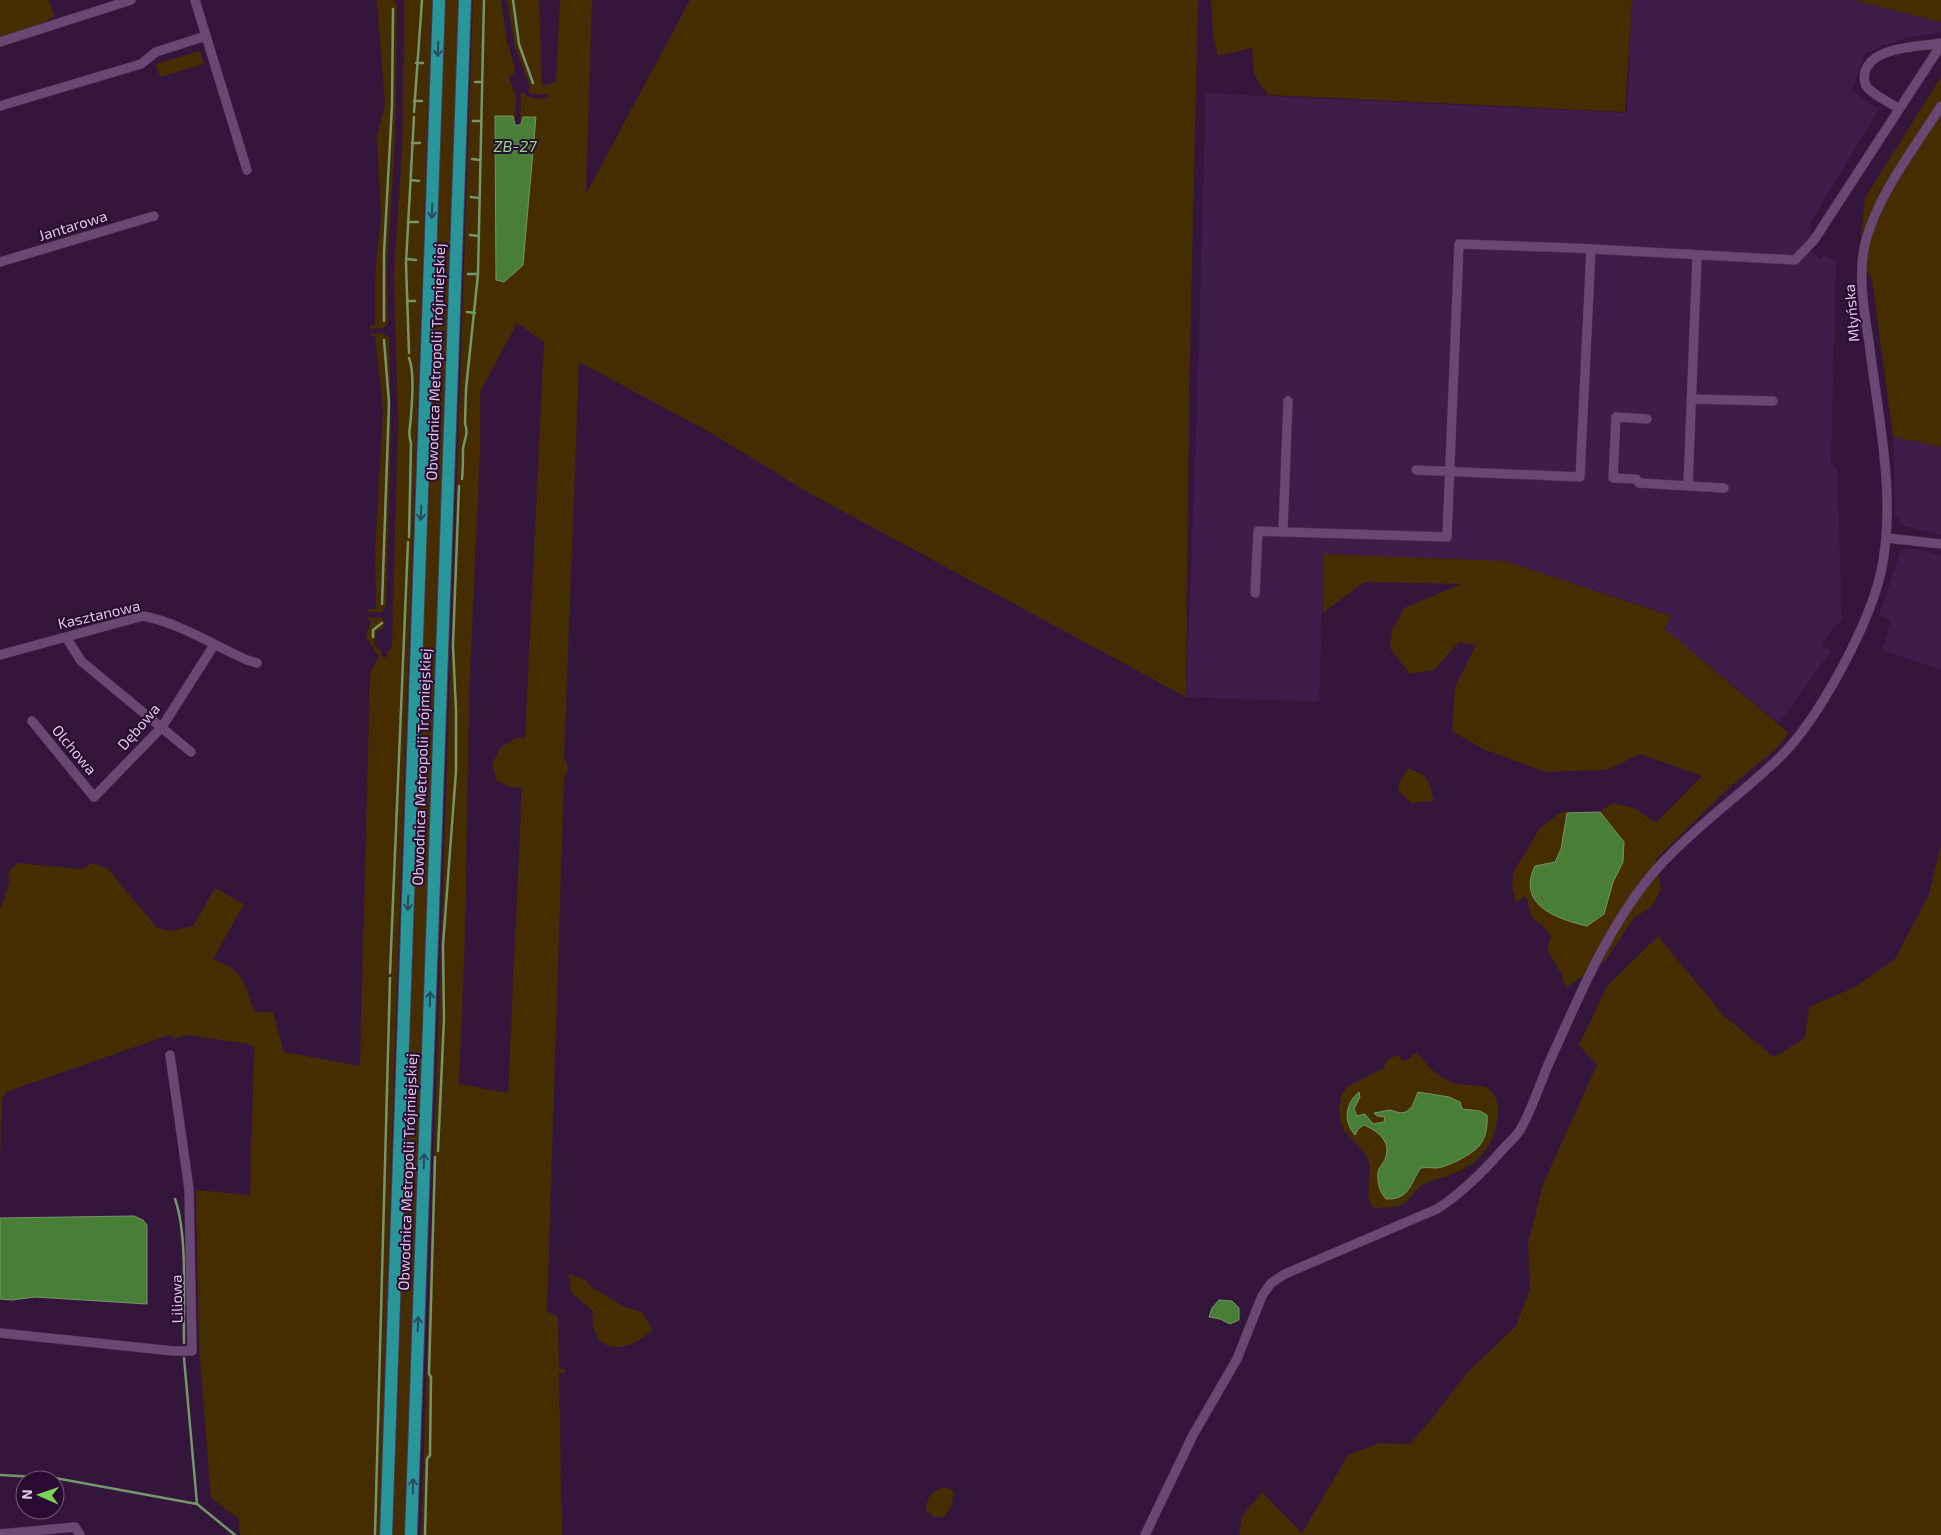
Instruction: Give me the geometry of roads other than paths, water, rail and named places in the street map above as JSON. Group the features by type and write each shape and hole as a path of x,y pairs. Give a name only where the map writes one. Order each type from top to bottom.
{"highway":[{"name":"Obwodnica Metropolii Trójmiejskiej","path":"386,1535 440,0"},
{"name":"Obwodnica Metropolii Trójmiejskiej","path":"411,1535 465,0"}],"street":[{"path":"0,42 131,0"},
{"path":"195,0 247,170"},
{"path":"0,106 141,64 156,52 206,36"},
{"path":"1900,109 1867,87 1864,78 1867,65 1875,58 1894,50 1941,44"},
{"path":"1255,593 1258,530 1446,537 1459,244 1795,260 1814,240 1941,44"},
{"name":"Młyńska","path":"1145,1535 1193,1435 1236,1359 1262,1296 1271,1283 1285,1274 1437,1209 1457,1196 1520,1130 1576,1002 1618,922 1643,886 1670,855 1782,755 1808,725 1842,667 1871,605 1880,575 1887,538 1887,482 1865,312 1862,266 1865,243 1875,216 1891,185 1941,106"},
{"name":"Jantarowa","path":"0,262 154,216"},
{"path":"1416,470 1580,476 1591,249"},
{"path":"1688,486 1697,256"},
{"path":"1691,398 1773,401"},
{"path":"1284,531 1288,400"},
{"path":"1647,419 1616,417 1613,478 1636,479 1639,483 1724,488"},
{"path":"1887,538 1941,544"},
{"name":"Kasztanowa","path":"0,655 143,616 168,623 246,660 257,662"},
{"path":"66,637 81,661 191,752"},
{"name":"Dębowa","path":"94,797 162,727 214,645"},
{"name":"Olchowa","path":"32,722 94,797"},
{"name":"Liliowa","path":"0,1333 174,1351 192,1351 189,1189 170,1055"},
{"path":"0,1534 75,1526 80,1535"}],"water":[{"name":"ZB-27","path":"495,116 513,116 515,125 521,125 523,117 536,117 523,265 504,282 496,280"},
{"path":"1600,812 1624,842 1623,862 1613,882 1604,914 1587,926 1564,919 1543,908 1535,900 1531,891 1531,879 1535,866 1555,862 1561,849 1567,813"},
{"path":"1359,1092 1360,1097 1354,1109 1357,1116 1365,1114 1373,1124 1384,1122 1385,1117 1377,1116 1374,1113 1390,1110 1400,1113 1406,1112 1412,1107 1418,1092 1449,1097 1460,1102 1462,1109 1480,1111 1487,1115 1485,1135 1479,1146 1471,1153 1460,1160 1441,1167 1421,1168 1405,1194 1394,1199 1386,1199 1379,1187 1378,1177 1379,1169 1387,1153 1385,1142 1379,1134 1364,1125 1358,1129 1355,1135 1347,1118 1348,1107"},
{"path":"134,1216 143,1220 147,1225 147,1304 35,1297 12,1300 0,1299 0,1218"},
{"path":"1219,1300 1232,1301 1239,1308 1239,1320 1230,1324 1220,1319 1209,1317 1212,1308"}],"waterway":[{"path":"414,112 422,0"},
{"path":"462,479 463,449 466,433 466,389 478,274 484,0"},
{"path":"513,0 519,44 533,83"},
{"path":"384,321 384,253 392,105 393,9"},
{"path":"416,63 423,63"},
{"path":"475,82 482,82"},
{"path":"414,101 422,101"},
{"path":"409,353 406,263 414,117"},
{"path":"473,121 481,121"},
{"path":"412,143 420,143"},
{"path":"472,159 480,160"},
{"path":"411,180 419,181"},
{"path":"471,197 479,198"},
{"path":"408,222 418,222"},
{"path":"470,235 479,236"},
{"path":"406,259 416,260"},
{"path":"468,274 478,274"},
{"path":"407,301 415,301"},
{"path":"467,312 475,313"},
{"path":"382,604 389,403 384,340"},
{"path":"409,358 413,387 409,432 411,443 409,537"},
{"path":"438,1151 444,1019 443,945 456,771 453,645 459,486"},
{"path":"390,973 408,542"},
{"path":"373,637 373,630 382,623"},
{"path":"375,1535 390,978"},
{"path":"425,1535 427,1459 430,1455 431,1377 429,1374 435,1157"},
{"path":"175,1199 182,1231 184,1343"},
{"path":"184,1358 197,1504 235,1535"},
{"path":"0,1475 55,1478 197,1504"}]}
